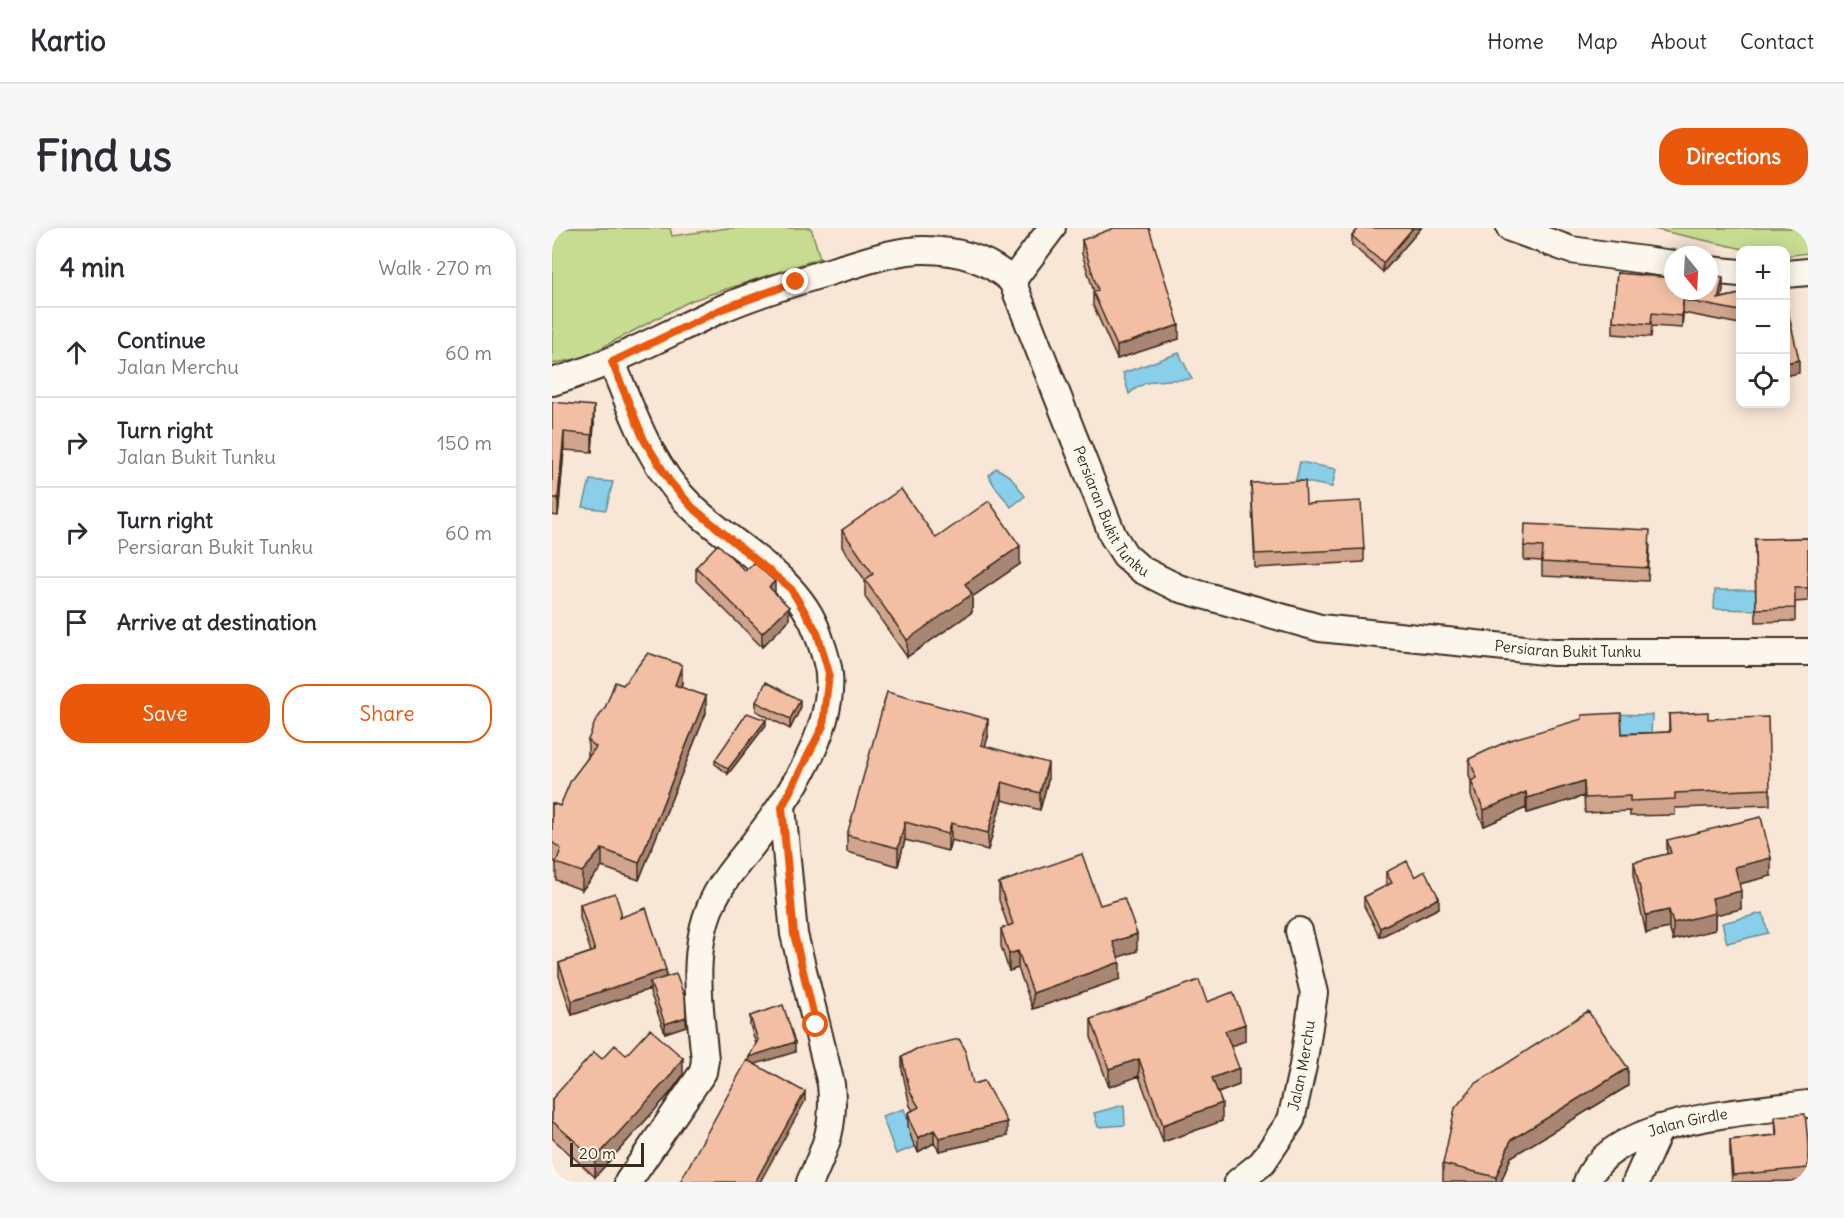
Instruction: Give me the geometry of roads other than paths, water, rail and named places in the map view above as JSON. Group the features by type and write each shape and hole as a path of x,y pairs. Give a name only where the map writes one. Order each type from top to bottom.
{"street":[{"path":"552,382 612,362 722,309 796,282 895,253 924,250 963,255 990,264 1012,281 1052,228"},
{"path":"1510,228 1571,250 1664,263"},
{"path":"1718,271 1736,273"},
{"path":"1790,274 1808,272"},
{"name":"Persiaran Bukit Tunku","path":"1012,281 1113,536 1125,555 1142,570 1178,588 1320,628 1554,652 1808,652"},
{"path":"612,362 644,440 670,482 692,507 791,589 817,632 829,673 823,726 782,807 724,882 712,902 700,949 703,1071 628,1182"},
{"path":"782,807 794,934 831,1084 832,1125 810,1182"},
{"name":"Jalan Merchu","path":"1238,1182 1262,1162 1291,1120 1304,1066 1314,993 1299,931"},
{"name":"Jalan Girdle","path":"1587,1182 1605,1155 1615,1147 1660,1128 1694,1120 1808,1104"},
{"path":"1636,1182 1660,1128"}],"water":[{"path":"1179,353 1192,379 1151,382 1143,384 1129,394 1123,373"},
{"path":"1300,462 1336,469 1332,487 1296,480"},
{"path":"996,468 1011,477 1025,496 1011,507 989,475"},
{"path":"590,480 613,482 606,510 583,507"},
{"path":"1715,590 1756,590 1756,610 1714,609"},
{"path":"1604,714 1652,715 1651,733 1604,733"},
{"path":"1763,913 1768,933 1727,943 1722,923"},
{"path":"1124,1105 1125,1125 1098,1127 1094,1113"},
{"path":"904,1109 917,1146 896,1154 882,1116"}]}
